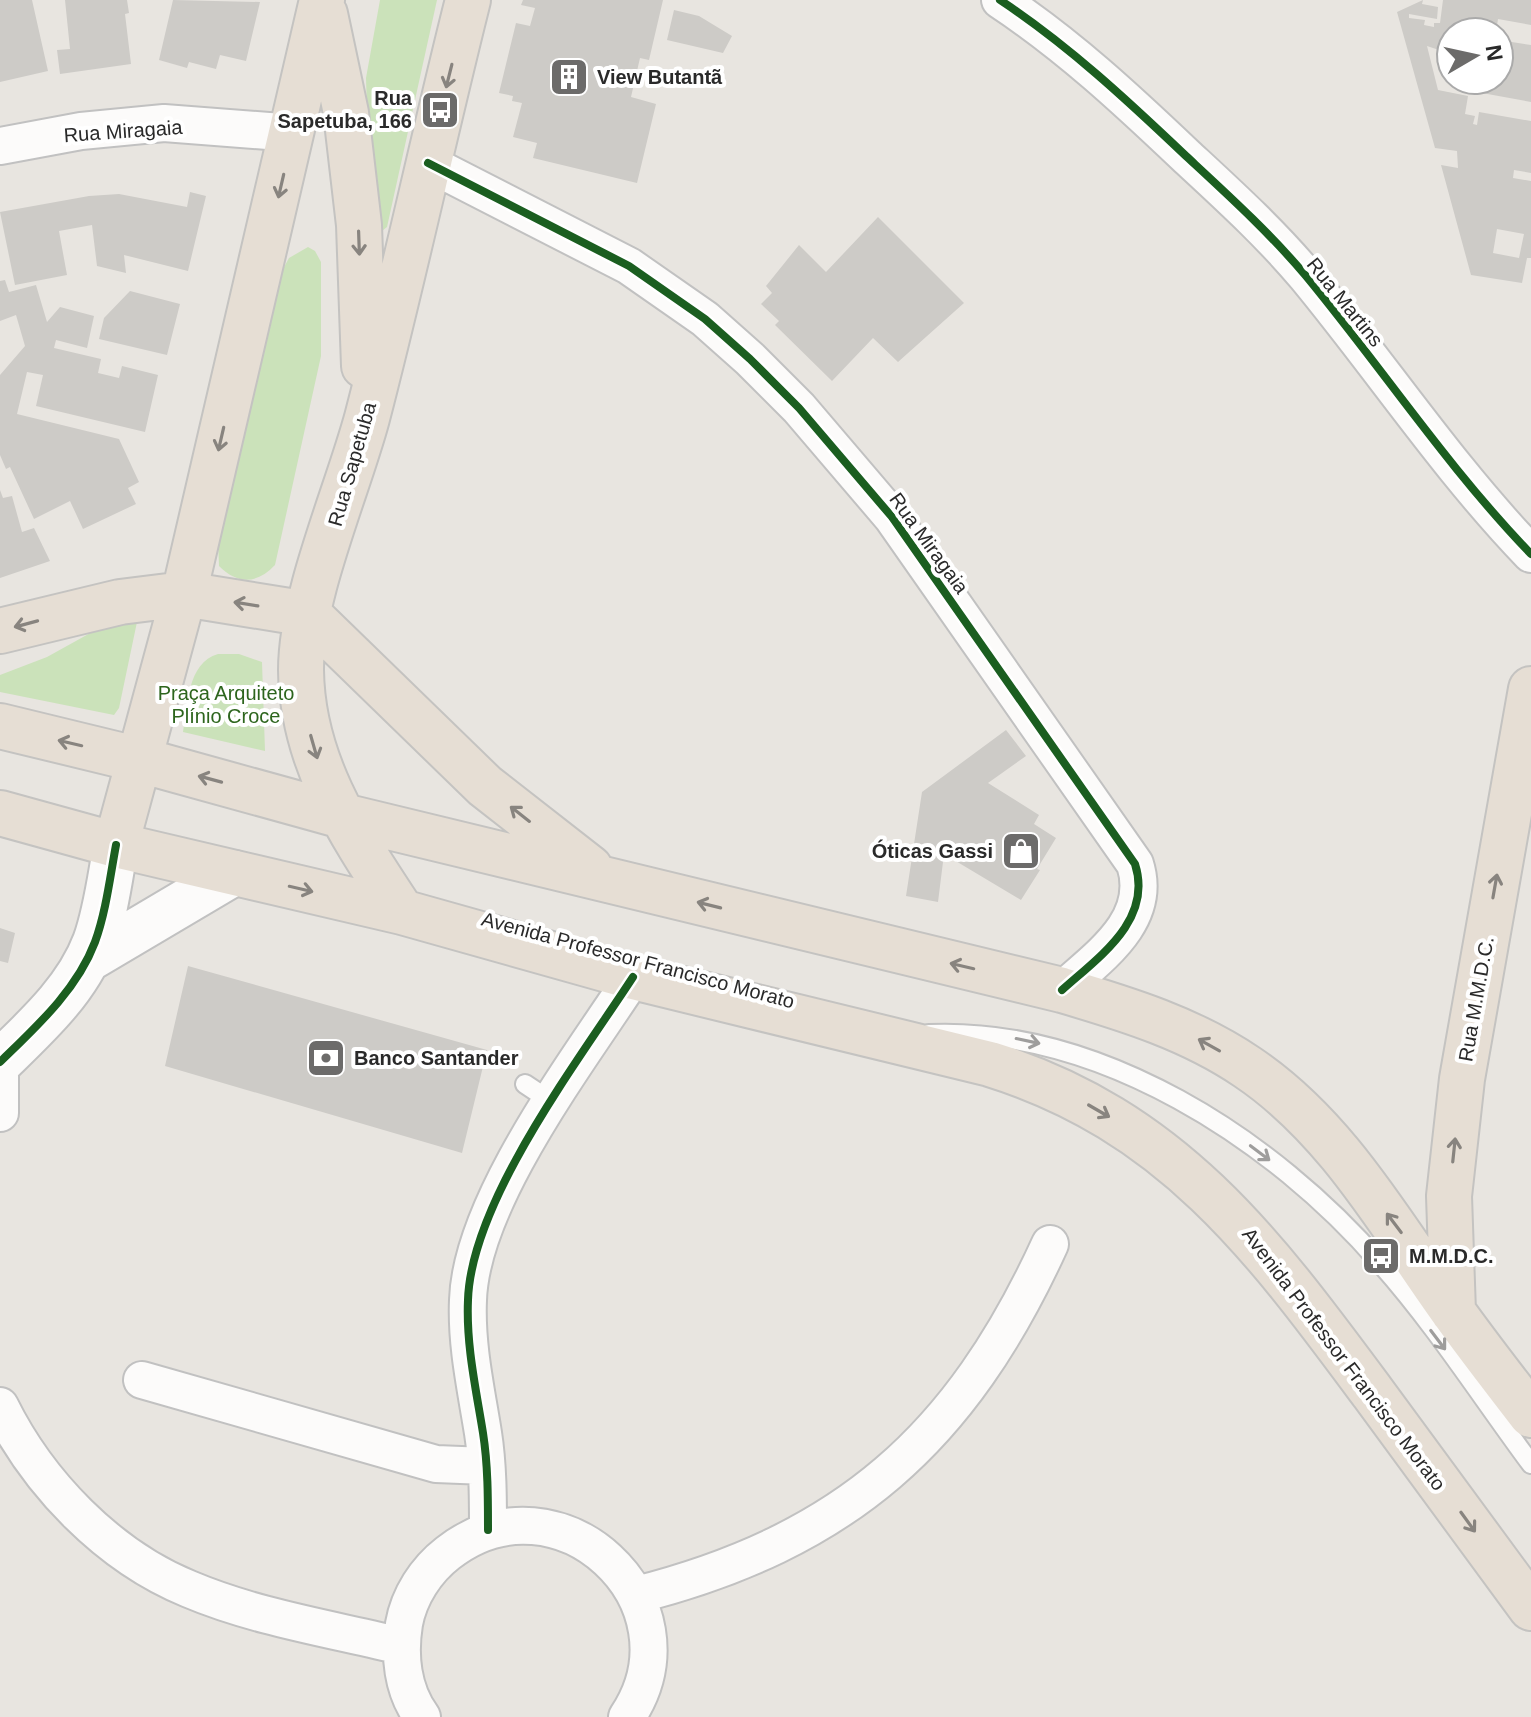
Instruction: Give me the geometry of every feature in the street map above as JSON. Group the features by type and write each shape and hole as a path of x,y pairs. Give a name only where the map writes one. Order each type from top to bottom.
{"highway":[{"path":"116,845 200,530 294,133 322,0"},
{"path":"322,0 346,113 359,225 366,419"},
{"name":"Rua Sapetuba","path":"402,912 339,815 309,729 301,670 308,614 366,419 468,0"},
{"path":"92,608 155,572 178,554 200,530"},
{"path":"0,631 92,608 184,594 308,614 485,786 604,879"},
{"name":"Rua M.M.D.C.","path":"1453,1312 1449,1196 1462,1079 1531,689"},
{"path":"0,726 140,760 339,815 1062,990 1132,1010 1192,1036 1248,1067 1290,1101 1355,1173 1405,1238 1453,1312 1531,1415"},
{"name":"Avenida Professor Francisco Morato","path":"0,813 116,845 402,912 633,977 990,1064 1041,1080 1104,1113 1167,1156 1237,1219 1301,1295 1531,1608"}],"main road":[{"path":"116,845 116,944"},
{"path":"0,1062 39,1024 74,982 116,944 234,873"}],"street":[{"name":"Rua Martins","path":"1000,0 1046,31 1140,113 1226,193 1304,273 1484,505 1531,554"},
{"name":"Rua Miragaia","path":"0,146 81,131 164,123 294,133"},
{"name":"Rua Miragaia","path":"428,163 629,266 705,319 799,408 892,517 1135,864 1141,896 1132,918 1111,946 1062,990"},
{"path":"488,1530 486,1466 467,1329 468,1296 477,1250 539,1093 633,977"},
{"path":"0,1076 0,1113"},
{"path":"636,1595 703,1578 800,1536 845,1508 899,1462 949,1411 993,1355 1023,1302 1050,1244"},
{"path":"142,1380 436,1464 486,1466"},
{"path":"0,1406 17,1439 47,1480 120,1550 188,1589 254,1610 401,1646"},
{"path":"422,1717 405,1679 401,1646 406,1615 417,1587 437,1562 461,1543 488,1530 517,1525 546,1527 574,1535 599,1550 620,1570 636,1595 646,1624 648,1655 643,1685 627,1717"}],"lane":[{"name":"Avenida Professor Francisco Morato","path":"866,1036 962,1032 1000,1035 1060,1048 1119,1070 1226,1127 1299,1182 1381,1264 1531,1464"}],"green space":[{"path":"380,0 437,0 387,227 382,231 367,111 366,78"},
{"path":"308,247 315,251 321,262 321,356 275,565 254,579 240,579 219,566 218,541 283,269 289,258"},
{"path":"121,616 136,618 137,622 119,708 114,715 0,692 0,675 47,657"},
{"name":"Praça Arquiteto Plínio Croce","path":"218,654 239,654 262,662 265,751 183,732 195,676 200,666"}],"building":[{"path":"0,0 32,0 48,71 0,82"},
{"path":"65,0 127,0 129,13 125,14 131,64 60,74 57,50 70,49"},
{"path":"173,0 260,2 246,61 220,55 216,69 189,62 187,68 159,60"},
{"name":"View Butantã","path":"523,0 663,0 649,60 640,58 631,97 656,104 637,183 533,158 537,143 513,137 522,103 512,101 513,96 499,93 516,23 530,26 535,8 521,5"},
{"path":"1423,0 1422,4 1438,7 1437,16 1435,19 1409,14 1409,18 1425,20 1424,25 1434,27 1435,23 1435,49 1427,46 1435,78 1435,96 1468,96 1465,114 1475,116 1473,124 1477,125 1479,112 1531,121 1531,173 1514,170 1513,178 1531,181 1531,258 1527,258 1522,283 1471,275 1441,165 1458,168 1457,151 1435,148 1397,12","holes":["1497,229 1524,234 1519,258 1493,253"]},
{"path":"1443,0 1531,0 1531,25 1515,22 1515,16 1441,16"},
{"path":"674,10 699,16 732,36 723,53 667,40"},
{"path":"1515,42 1531,45 1531,102 1498,96 1515,96"},
{"path":"190,192 206,196 188,271 124,255 126,273 97,266 92,225 59,231 67,275 15,285 0,212 89,196 119,194 187,207"},
{"path":"878,217 964,303 898,362 873,338 832,381 775,325 779,321 761,304 772,293 766,286 799,245 826,272"},
{"path":"5,280 9,292 36,285 47,322 60,307 94,316 87,348 56,340 54,348 101,359 98,373 119,378 122,366 158,375 145,432 36,406 43,375 27,372 17,414 119,439 139,482 128,488 136,504 83,529 70,501 34,519 10,467 6,469 0,455 0,375 25,346 16,315 0,321 0,281"},
{"path":"130,291 180,304 167,355 99,339 104,318"},
{"path":"0,490 3,498 12,496 22,532 34,528 50,561 0,578"},
{"path":"1006,730 1026,756 988,783 1039,815 1034,824 1056,838 1037,869 1040,870 1021,900 944,854 938,902 906,896 922,792"},
{"path":"0,928 15,933 8,963 0,961"},
{"name":"Banco Santander","path":"188,966 487,1050 462,1153 165,1066"}],"cycle path":[{"path":"1000,0 1049,35 1119,94 1278,244 1472,487 1531,554"},
{"path":"428,163 629,266 705,319 799,408 892,517 1135,864 1139,884 1137,903 1130,920 1107,950 1062,990"},
{"path":"0,1062 67,992 87,960 102,919 116,845"},
{"path":"488,1530 486,1457 469,1334 468,1300 474,1261 487,1219 531,1132 633,977"}],"place":[{"name":"View Butantã","path":"569,77"},
{"name":"Rua Sapetuba, 166","path":"440,110"},
{"name":"Óticas Gassi","path":"1021,851"},
{"name":"Banco Santander","path":"326,1058"},
{"name":"M.M.D.C.","path":"1381,1256"}]}
